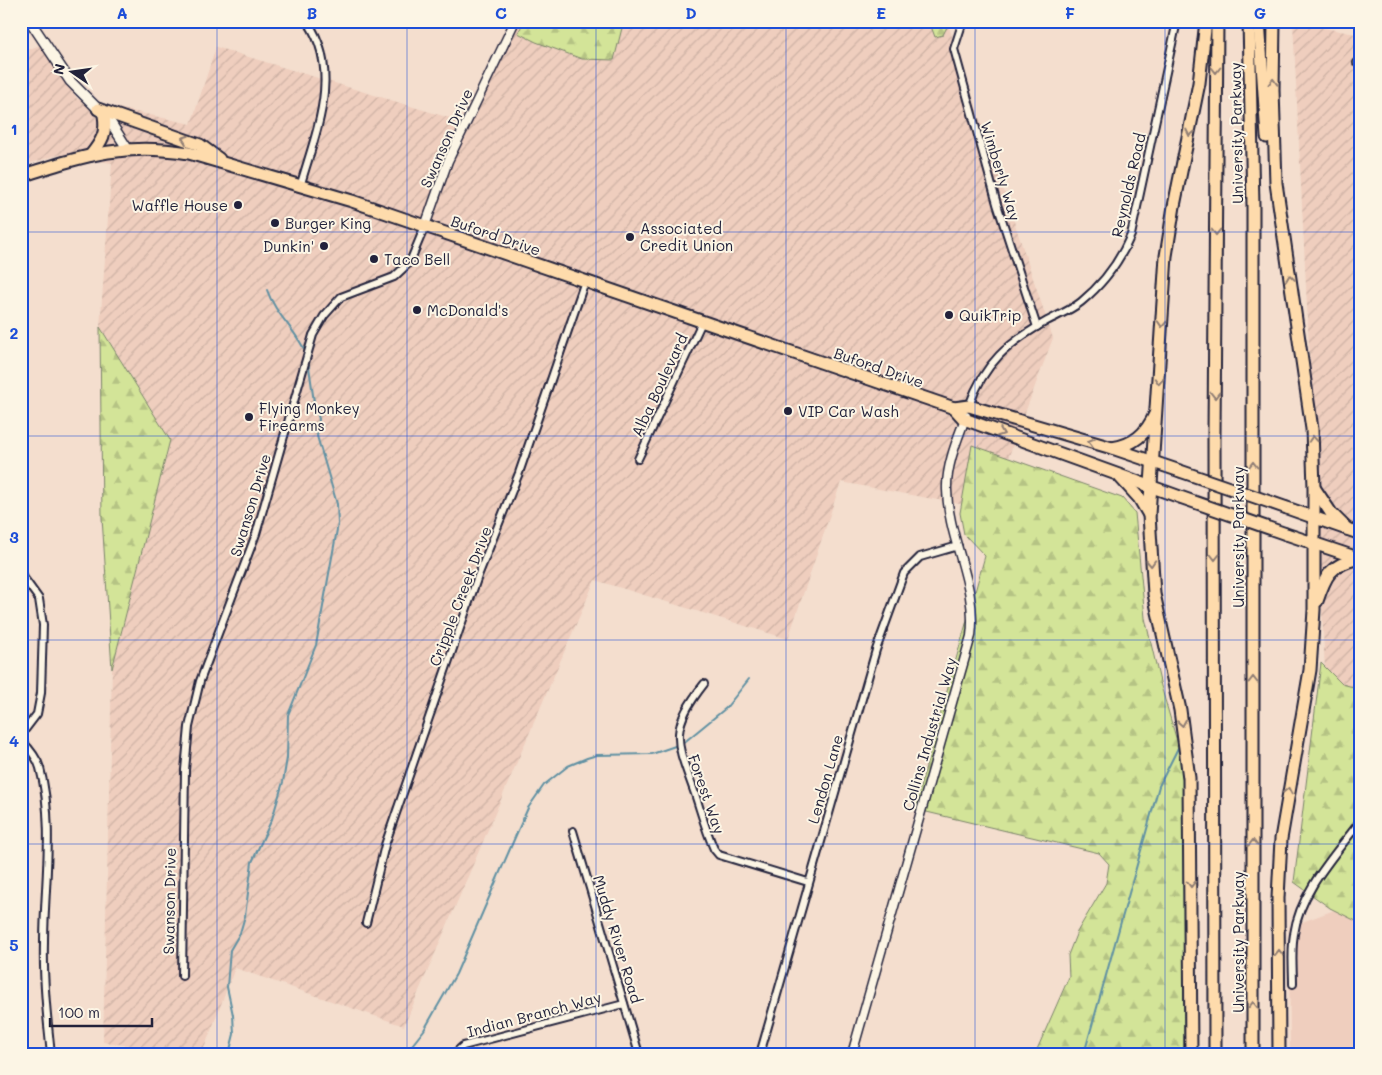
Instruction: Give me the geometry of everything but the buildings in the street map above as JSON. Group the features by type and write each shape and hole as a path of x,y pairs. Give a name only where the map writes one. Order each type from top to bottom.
{"highway":[{"path":"1191,1054 1190,778 1180,710 1154,594 1149,514 1169,231 1194,111 1206,21"},
{"name":"University Parkway","path":"1215,1054 1214,435 1217,21"},
{"name":"University Parkway","path":"1249,21 1253,204 1253,1054"},
{"path":"1259,21 1265,117 1312,429 1314,488 1314,610 1310,670 1281,839 1278,898 1279,1054"},
{"path":"1274,21 1273,90 1276,183"},
{"path":"90,155 104,137 106,128 101,112"},
{"path":"101,112 200,145 226,164"},
{"name":"Buford Drive","path":"21,176 90,155 127,148 167,150 226,164 352,201 954,408 969,406 1112,448 1361,534"},
{"name":"Buford Drive","path":"954,408 964,419 1120,477 1360,559"},
{"path":"1112,448 1127,445 1138,439 1146,430 1157,408"},
{"path":"1120,477 1139,498 1149,514"},
{"path":"1314,488 1331,513 1347,529"},
{"path":"1314,610 1323,582 1333,568 1344,562 1360,559"}],"main road":[{"path":"30,21 70,81 101,112 116,130 127,148"}],"street":[{"path":"300,187 326,85 326,75 321,56 307,21"},
{"name":"Swanson Drive","path":"182,976 184,770 189,727 200,681 256,534 313,335 324,316 341,298 394,277 410,262 448,161 515,21"},
{"name":"Wimberly Way","path":"962,21 954,49 994,195 1037,327"},
{"name":"Reynolds Road","path":"969,406 982,378 995,359 1013,342 1079,303 1099,286 1127,244 1131,235 1178,21"},
{"name":"Cripple Creek Drive","path":"366,923 385,845 478,576 519,473 584,281"},
{"name":"Alba Boulevard","path":"638,459 702,322"},
{"name":"Collins Industrial Way","path":"852,1054 971,636 972,605 949,509 947,488 950,468 969,406"},
{"name":"Lendon Lane","path":"760,1054 876,650 904,573 920,557 958,546"},
{"path":"21,574 39,599 43,625 41,693 36,714 21,735"},
{"name":"Forest Way","path":"704,684 688,704 680,723 678,746 714,849 718,855 808,882"},
{"path":"21,740 33,752 40,767 44,798 48,863 44,919 44,974 51,1054"},
{"path":"1293,984 1294,934 1300,913 1326,866 1361,820"},
{"name":"Muddy River Road","path":"573,832 639,1054"},
{"name":"Indian Branch Way","path":"454,1054 463,1046 624,1004"}],"shaded area":[{"path":"613,21 947,21 1053,338 988,512 981,508 841,482 788,639 595,580 404,1026 235,968 202,1054 185,1054 103,1042 112,669 170,440 100,327 112,163 58,155 21,166 21,52 43,44 77,99 191,124 216,47 463,122 513,23 598,55"},
{"path":"1293,22 1361,35 1361,699 1326,692"},
{"path":"1361,900 1361,1054 1290,1054 1289,927"}],"green space":[{"path":"524,21 627,21 622,28 614,60 582,59 536,42 518,33"},
{"path":"929,21 950,21 943,35 935,37"},
{"path":"100,327 170,440 112,669 102,518"},
{"path":"972,445 1122,498 1135,513 1145,618 1161,686 1183,762 1184,1054 1035,1054 1069,977 1068,955 1077,932 1106,883 1109,864 1099,853 914,809 985,556 964,534 960,513"},
{"path":"1321,663 1342,684 1361,689 1361,919 1356,921 1330,908 1294,882"}],"waterway":[{"path":"267,290 275,307 306,353"},
{"path":"229,1054 234,1034 233,1015 227,987 230,950 240,933 245,916 252,862 272,819 283,782 287,758 288,715 316,645 338,524 337,504 317,436 319,419 314,402 308,360"},
{"path":"682,744 726,708 749,679"},
{"path":"1084,1054 1159,786 1180,744"},
{"path":"405,1054 424,1030 456,974 528,808 544,785 568,766 597,755 652,754 678,745"}],"place":[{"name":"Waffle House","path":"238,205"},
{"name":"Burger King","path":"275,223"},
{"name":"Associated Credit Union","path":"630,237"},
{"name":"Dunkin'","path":"324,246"},
{"name":"Taco Bell","path":"374,259"},
{"name":"McDonald's","path":"417,310"},
{"name":"QuikTrip","path":"949,315"},
{"name":"VIP Car Wash","path":"788,411"},
{"name":"Flying Monkey Firearms","path":"249,417"}]}
